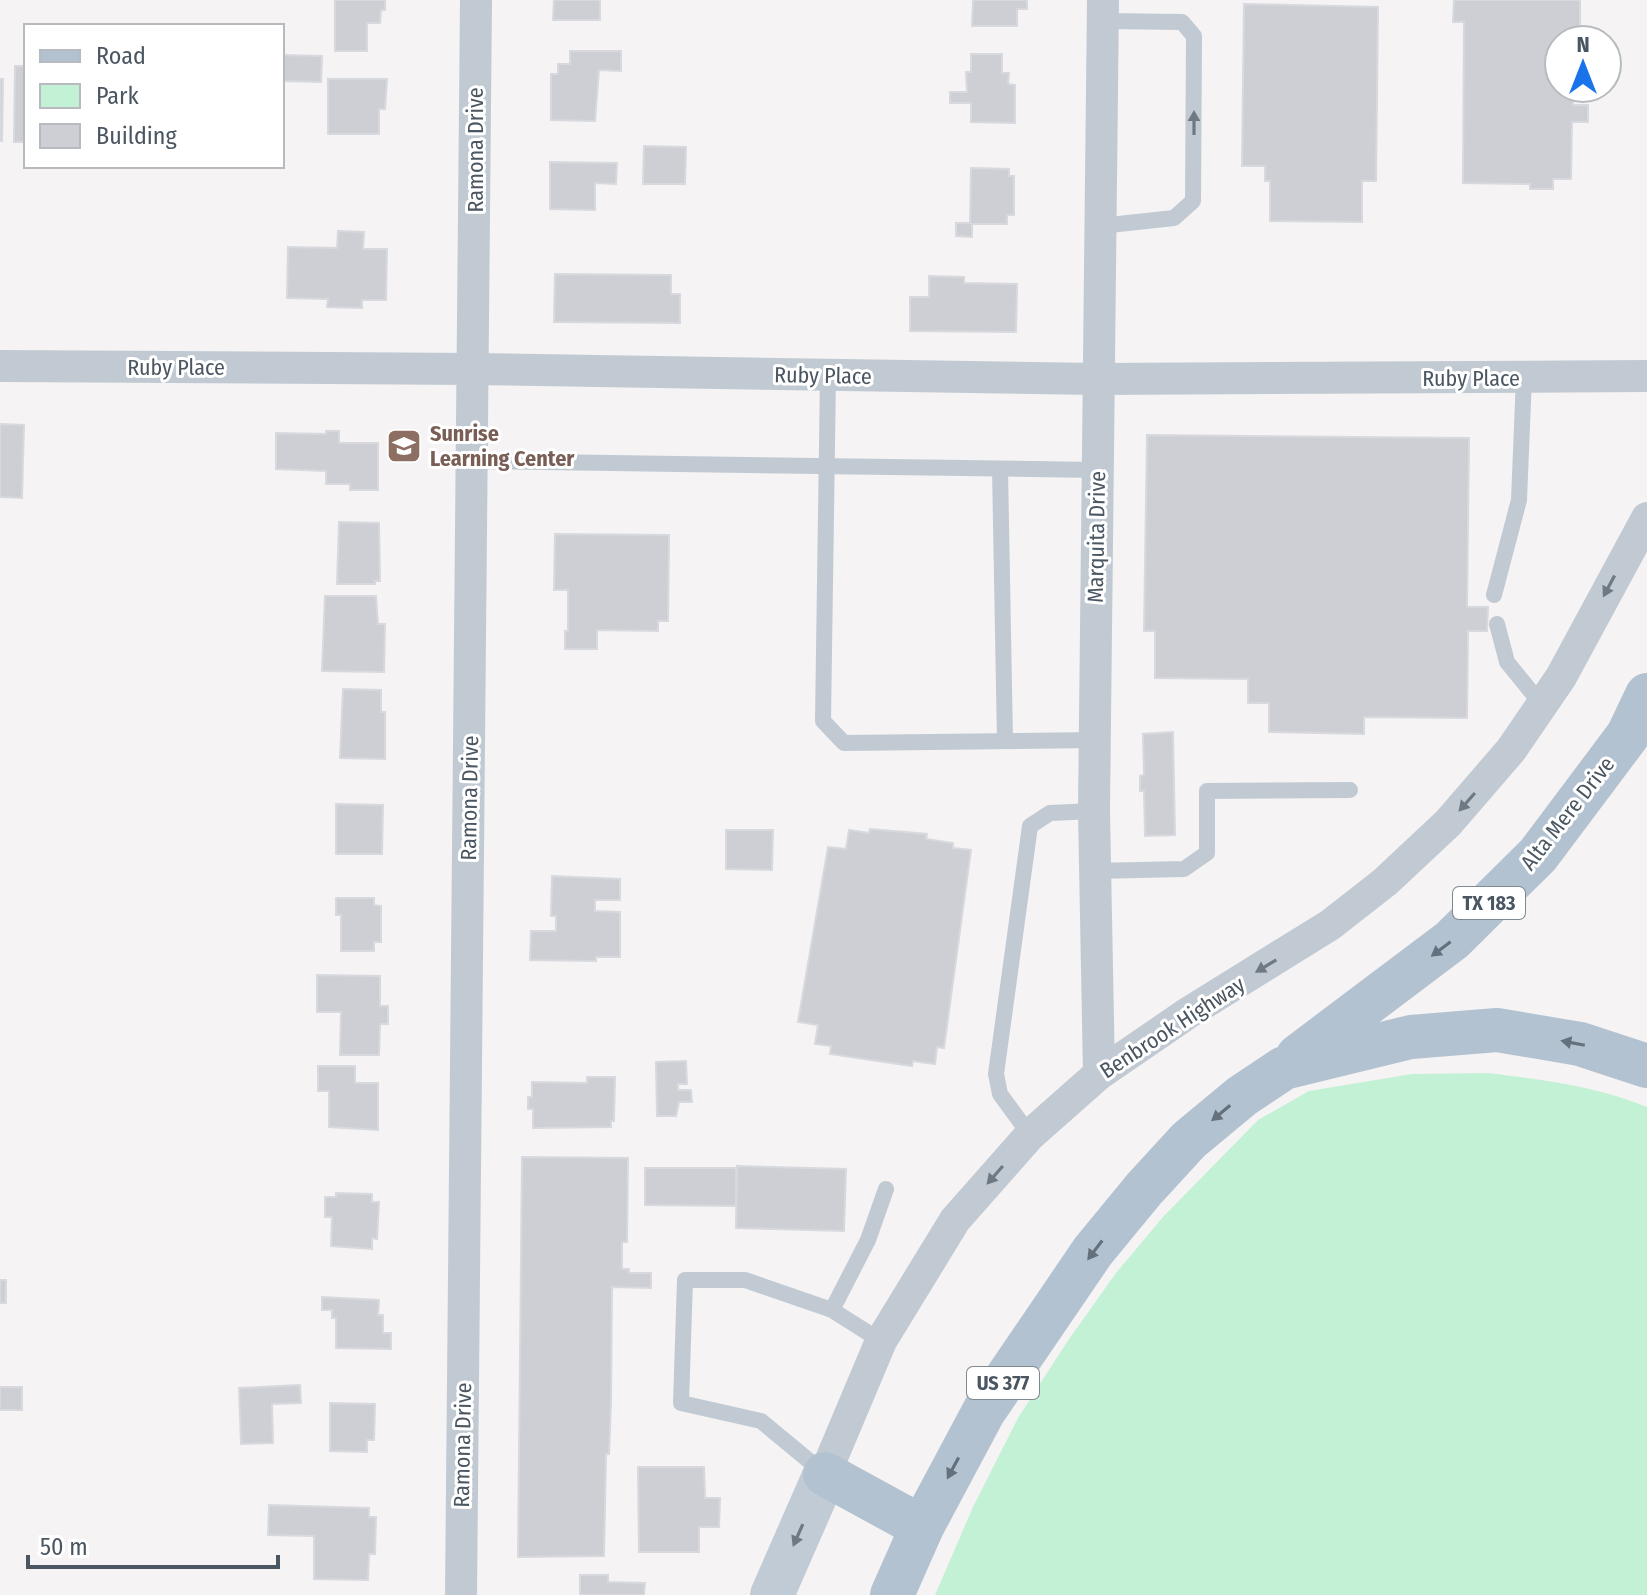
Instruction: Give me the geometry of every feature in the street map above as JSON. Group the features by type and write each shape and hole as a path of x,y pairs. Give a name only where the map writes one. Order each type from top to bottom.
{"main road":[{"name":"Alta Mere Drive","path":"1284,1068 1452,940 1538,855 1628,735 1647,695"},
{"name":"US 377","path":"892,1595 922,1527 984,1411 1093,1251 1189,1140 1242,1096 1284,1068 1411,1037 1497,1030 1580,1044 1647,1066"},
{"path":"825,1474 922,1527"}],"street":[{"name":"Ramona Drive","path":"461,1595 476,0"},
{"name":"Marquita Drive","path":"1099,1074 1094,811 1103,10"},
{"name":"Ruby Place","path":"0,366 473,369 1097,379 1647,376"},
{"name":"Benbrook Highway","path":"772,1595 881,1341 955,1220 1030,1135 1099,1074 1188,1013 1330,925 1385,882 1448,823 1511,750 1561,677 1647,518"}],"lane":[{"path":"1100,226 1174,218 1193,201 1194,36 1182,22 1103,10"},
{"path":"828,375 823,721 844,743 1095,740"},
{"path":"1494,595 1519,500 1524,377"},
{"path":"472,461 1097,470"},
{"path":"1000,469 1005,741"},
{"path":"1497,624 1507,662 1542,705"},
{"path":"1094,871 1184,869 1207,853 1207,791 1350,790"},
{"path":"1030,1135 1000,1094 996,1074 1030,826 1050,813 1094,811"},
{"path":"832,1310 868,1240 886,1189"},
{"path":"825,1474 761,1421 681,1403 685,1280 745,1280 832,1310 881,1341"}],"green space":[{"path":"1489,1073 1589,1089 1647,1107 1647,1595 935,1595 973,1507 1018,1418 1067,1342 1116,1273 1163,1217 1258,1120 1309,1091 1412,1074"}],"building":[{"path":"335,0 385,0 380,23 367,23 367,51 335,51"},
{"path":"554,0 600,0 600,20 553,20"},
{"path":"973,0 1027,0 1027,9 1017,9 1017,26 972,26"},
{"path":"1454,0 1580,0 1580,24 1543,24 1543,104 1588,105 1588,122 1572,122 1571,179 1553,179 1553,189 1530,189 1530,184 1463,183 1464,22 1453,22"},
{"path":"1244,4 1378,7 1376,181 1362,181 1362,222 1270,221 1270,181 1265,181 1265,166 1242,166"},
{"path":"570,51 621,51 621,71 599,70 595,121 551,120 551,74 558,74 558,64 570,64"},
{"path":"971,54 1002,54 1002,73 1009,73 1008,84 1015,85 1015,123 971,122 971,103 950,103 950,92 967,92 966,72 971,72"},
{"path":"284,55 322,56 321,82 284,81"},
{"path":"15,66 24,66 24,142 14,142"},
{"path":"0,79 3,79 2,141 0,141"},
{"path":"328,79 387,79 385,109 379,109 379,134 328,134"},
{"path":"644,146 686,147 685,184 643,184"},
{"path":"550,162 617,163 616,184 595,183 595,210 550,209"},
{"path":"971,168 1009,169 1009,176 1014,176 1014,215 1007,215 1007,224 972,224 972,237 956,236 956,223 970,223"},
{"path":"338,231 364,232 363,249 387,249 386,300 362,300 362,308 327,307 328,299 287,298 288,247 337,248"},
{"path":"555,274 671,275 671,294 680,294 680,323 554,322"},
{"path":"929,276 964,277 964,283 1017,284 1016,332 910,331 910,297 929,297"},
{"path":"0,424 24,425 22,498 0,497"},
{"path":"326,431 339,431 339,443 378,443 378,490 350,490 350,484 326,484 326,471 276,469 276,433 326,434"},
{"path":"1147,435 1469,438 1467,607 1488,607 1487,631 1468,631 1467,718 1364,717 1364,734 1269,732 1269,703 1248,703 1248,679 1155,678 1155,631 1144,631"},
{"path":"339,522 379,523 380,581 375,581 375,584 337,584"},
{"path":"555,534 669,535 668,621 658,621 658,631 597,630 597,649 565,649 568,590 554,590"},
{"path":"325,596 376,596 378,624 385,624 384,672 322,671"},
{"path":"343,689 381,690 381,712 385,712 385,759 340,758"},
{"path":"1173,732 1175,835 1145,836 1144,791 1140,791 1140,776 1144,775 1143,734"},
{"path":"336,804 383,805 382,854 336,854"},
{"path":"870,829 927,834 926,839 953,843 953,848 971,850 944,1048 937,1047 935,1064 913,1061 912,1066 830,1054 831,1046 815,1044 818,1025 798,1022 828,847 846,849 849,830 869,833"},
{"path":"726,830 773,830 772,870 726,869"},
{"path":"552,876 620,879 620,900 595,900 595,911 620,912 620,957 596,957 596,961 530,960 531,931 556,931 556,916 551,916"},
{"path":"336,898 374,898 374,905 381,906 381,942 374,942 374,951 341,951 341,915 336,915"},
{"path":"317,975 380,976 380,1006 388,1006 388,1024 380,1024 379,1055 340,1055 341,1012 317,1012"},
{"path":"686,1061 687,1084 678,1084 678,1090 691,1090 692,1102 679,1102 676,1116 657,1116 656,1062"},
{"path":"318,1066 355,1066 355,1083 378,1083 378,1130 329,1127 329,1091 318,1091"},
{"path":"587,1077 615,1077 614,1121 611,1121 611,1127 533,1128 533,1109 528,1109 532,1082 587,1083"},
{"path":"522,1157 628,1158 627,1242 622,1242 622,1269 629,1269 629,1273 651,1273 651,1288 612,1287 611,1403 609,1454 606,1454 604,1556 518,1557"},
{"path":"737,1166 846,1169 844,1231 736,1228"},
{"path":"645,1168 736,1168 736,1206 645,1205"},
{"path":"336,1193 372,1194 372,1202 379,1202 377,1239 372,1238 372,1249 331,1246 332,1217 325,1217 325,1197 336,1197"},
{"path":"0,1280 6,1280 6,1303 0,1303"},
{"path":"322,1297 379,1300 378,1315 383,1315 383,1333 391,1333 391,1349 336,1348 336,1318 332,1318 332,1310 322,1310"},
{"path":"300,1385 301,1403 272,1404 273,1443 241,1444 239,1388"},
{"path":"0,1387 22,1387 22,1410 0,1410"},
{"path":"330,1403 375,1404 374,1440 367,1440 367,1452 330,1451"},
{"path":"638,1467 704,1467 705,1498 720,1498 719,1527 699,1527 699,1552 639,1552"},
{"path":"269,1505 369,1508 369,1517 376,1517 375,1554 369,1554 368,1580 314,1579 314,1536 268,1535"},
{"path":"580,1575 608,1575 608,1582 645,1583 644,1595 580,1595"}],"place":[{"name":"Sunrise Learning Center","path":"404,446"}]}
